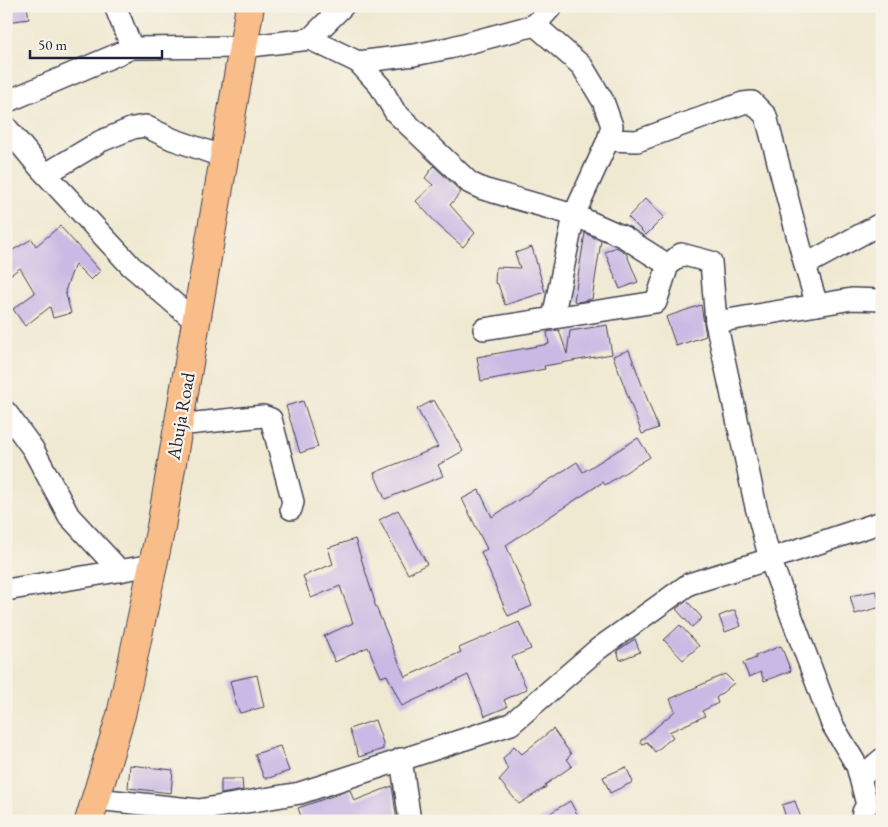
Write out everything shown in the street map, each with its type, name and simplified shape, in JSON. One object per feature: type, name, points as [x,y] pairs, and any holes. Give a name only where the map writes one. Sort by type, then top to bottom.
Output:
[{"type":"main road","name":"Abuja Road","points":[[92,810],[121,715],[153,565],[250,6]]},
{"type":"street","points":[[116,6],[132,48]]},
{"type":"street","points":[[310,39],[343,6]]},
{"type":"street","points":[[358,62],[414,55],[449,48],[535,25],[552,6]]},
{"type":"street","points":[[535,25],[582,66],[603,101],[612,126],[608,140],[574,215],[553,318]]},
{"type":"street","points":[[6,102],[132,48],[243,47],[310,39],[358,62],[380,86],[395,112],[470,182],[483,189],[574,215],[624,237],[668,264]]},
{"type":"street","points":[[608,140],[638,141],[752,102],[766,116],[817,304]]},
{"type":"street","points":[[46,174],[101,141],[133,128],[144,126],[172,139],[224,157]]},
{"type":"street","points":[[6,127],[46,174],[131,266],[196,322]]},
{"type":"street","points":[[805,265],[882,223]]},
{"type":"street","points":[[484,328],[656,302],[668,264],[681,254],[710,262],[716,322],[756,506],[770,559],[832,724],[857,766],[861,777],[867,804],[863,812],[862,821]]},
{"type":"street","points":[[716,322],[852,299],[882,300]]},
{"type":"street","points":[[6,412],[33,449],[69,516],[120,570]]},
{"type":"street","points":[[178,425],[263,416],[270,419],[293,502],[291,509]]},
{"type":"street","points":[[92,810],[199,810],[300,793],[511,724],[598,649],[678,590],[689,584],[882,522]]},
{"type":"street","points":[[6,590],[153,565]]},
{"type":"street","points":[[401,759],[410,821]]},
{"type":"street","points":[[861,777],[882,759]]},
{"type":"building","points":[[6,6],[27,6],[29,19],[6,22]]},
{"type":"building","points":[[434,166],[461,192],[450,205],[475,233],[463,247],[439,226],[416,201],[433,185],[425,178]]},
{"type":"building","points":[[646,198],[664,217],[646,235],[628,217]]},
{"type":"building","points":[[60,226],[100,271],[91,280],[75,264],[65,291],[71,313],[53,318],[50,307],[25,326],[13,309],[35,293],[20,268],[6,278],[6,254],[32,239],[36,246]]},
{"type":"building","points":[[585,233],[601,241],[592,299],[577,302],[574,301]]},
{"type":"building","points":[[532,247],[545,292],[505,305],[498,284],[495,283],[496,267],[520,268],[515,253]]},
{"type":"building","points":[[616,247],[626,253],[638,282],[620,289],[605,252]]},
{"type":"building","points":[[701,305],[706,336],[676,346],[666,317]]},
{"type":"building","points":[[607,325],[612,354],[544,366],[545,369],[481,381],[477,357],[549,344],[547,332],[559,330],[567,354],[570,331]]},
{"type":"building","points":[[629,350],[658,428],[642,434],[613,356]]},
{"type":"building","points":[[434,400],[463,451],[438,465],[443,476],[385,499],[374,473],[438,447],[417,409]]},
{"type":"building","points":[[303,401],[318,447],[300,453],[286,406]]},
{"type":"building","points":[[638,438],[650,457],[605,485],[603,482],[506,545],[532,606],[508,616],[481,552],[487,549],[462,499],[479,490],[492,517],[577,462],[583,472]]},
{"type":"building","points":[[398,510],[427,564],[408,574],[379,520]]},
{"type":"building","points":[[355,539],[374,602],[405,677],[461,652],[459,648],[519,622],[531,649],[512,657],[527,689],[504,700],[507,707],[485,716],[468,675],[402,706],[387,675],[381,677],[368,647],[335,662],[324,636],[353,623],[340,586],[311,598],[303,576],[333,564],[328,548]]},
{"type":"building","points":[[876,591],[881,607],[855,614],[850,596]]},
{"type":"building","points":[[687,601],[702,618],[692,627],[676,609]]},
{"type":"building","points":[[735,610],[741,626],[725,632],[719,616]]},
{"type":"building","points":[[680,625],[699,646],[683,660],[664,640]]},
{"type":"building","points":[[635,639],[640,652],[620,660],[617,651]]},
{"type":"building","points":[[781,646],[791,671],[764,681],[761,672],[749,677],[743,663]]},
{"type":"building","points":[[725,674],[734,683],[716,698],[718,703],[702,711],[705,716],[669,732],[673,737],[655,752],[647,742],[642,744],[640,741],[675,711],[670,699]]},
{"type":"building","points":[[257,675],[264,707],[240,713],[230,681]]},
{"type":"building","points":[[375,720],[383,743],[383,749],[359,757],[349,729]]},
{"type":"building","points":[[553,729],[571,754],[567,759],[572,766],[545,785],[546,787],[519,804],[499,780],[508,770],[503,759],[514,746],[522,754]]},
{"type":"building","points":[[280,746],[289,771],[264,778],[255,754]]},
{"type":"building","points":[[130,765],[173,770],[171,793],[128,788]]},
{"type":"building","points":[[626,767],[633,782],[610,793],[603,777]]},
{"type":"building","points":[[221,779],[242,779],[243,790],[221,794]]},
{"type":"building","points":[[392,786],[397,821],[303,821],[298,808],[350,790],[354,801]]},
{"type":"building","points":[[570,801],[578,816],[570,821],[537,821]]},
{"type":"building","points":[[795,801],[802,821],[787,821],[782,805]]}]
